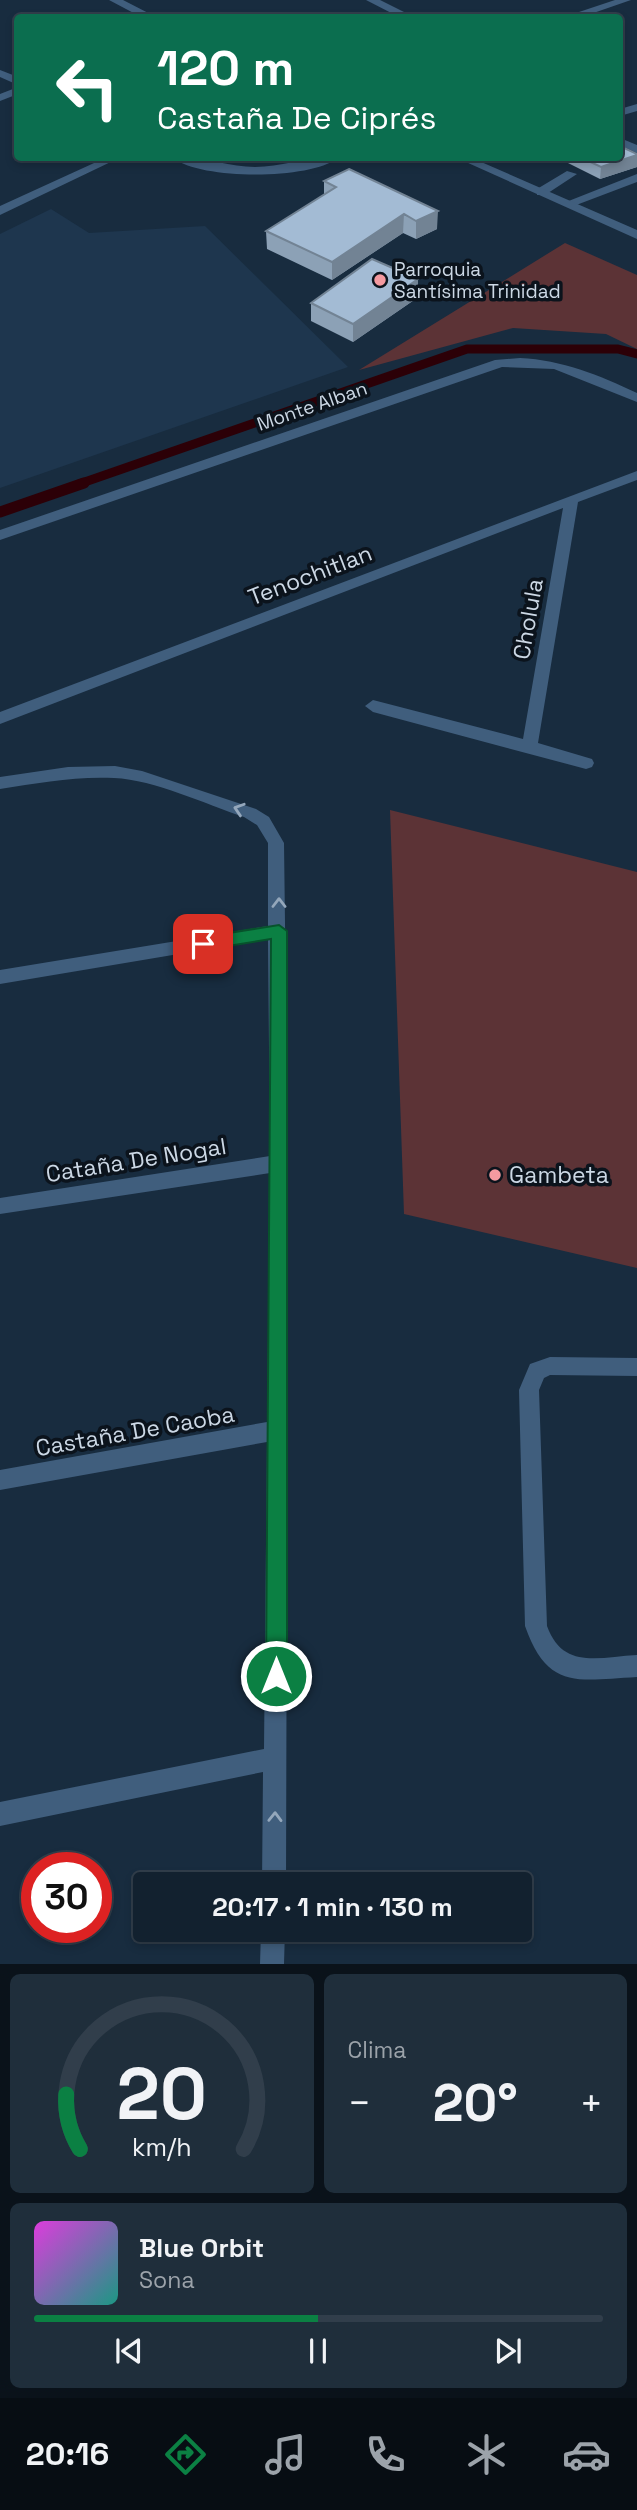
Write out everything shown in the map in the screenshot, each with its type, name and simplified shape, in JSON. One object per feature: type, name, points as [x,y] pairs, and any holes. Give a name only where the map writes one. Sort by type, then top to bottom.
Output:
[{"type":"street","points":[[114,0],[144,14]]},
{"type":"street","points":[[371,0],[402,14]]},
{"type":"street","points":[[578,14],[616,1]]},
{"type":"street","points":[[0,211],[107,161]]},
{"type":"street","points":[[188,161],[239,170],[283,169],[319,161]]},
{"type":"street","points":[[470,161],[637,235]]},
{"type":"street","points":[[541,192],[571,174]]},
{"type":"street","points":[[567,204],[637,178]]},
{"type":"street","name":"Monte Alban","points":[[0,534],[500,363],[543,361],[572,368],[637,398]]},
{"type":"street","name":"Tenochitlan","points":[[0,718],[637,475]]},
{"type":"street","name":"Cholula","points":[[530,746],[572,499]]},
{"type":"street","points":[[373,706],[586,763]]},
{"type":"street","points":[[0,783],[90,771],[142,777],[250,813],[271,830],[279,858],[274,1872]]},
{"type":"street","points":[[0,977],[279,931]]},
{"type":"street","name":"Cataña De Nogal","points":[[0,1206],[279,1163]]},
{"type":"street","points":[[637,1367],[550,1366],[537,1371],[528,1390],[536,1626],[541,1645],[547,1656],[560,1665],[637,1667]]},
{"type":"street","name":"Castaña De Caoba","points":[[0,1480],[278,1430]]},
{"type":"street","points":[[0,1814],[276,1758]]},
{"type":"street","points":[[272,1964],[273,1942]]},
{"type":"shaded area","points":[[51,209],[89,233],[205,226],[348,367],[0,488],[0,234]]},
{"type":"shaded area","points":[[565,243],[637,275],[637,349],[606,334],[513,328],[359,370]]},
{"type":"shaded area","points":[[390,810],[637,872],[637,1268],[404,1214]]},
{"type":"building","points":[[623,147],[637,154],[623,160]]},
{"type":"building","points":[[588,161],[619,161],[601,167]]},
{"type":"building","points":[[349,169],[438,211],[416,221],[404,214],[332,262],[266,231],[336,187],[324,181]]},
{"type":"building","points":[[372,259],[418,279],[353,324],[311,303]]},
{"type":"waterway","points":[[79,484],[467,349],[618,349],[637,354]]},
{"type":"waterway","points":[[0,512],[84,483]]},
{"type":"place","name":"Parroquia Santísima Trinidad","points":[[380,280]]},
{"type":"place","name":"Gambeta","points":[[495,1175]]},
{"type":"route","points":[[203,944],[279,931],[276,1676]]}]
